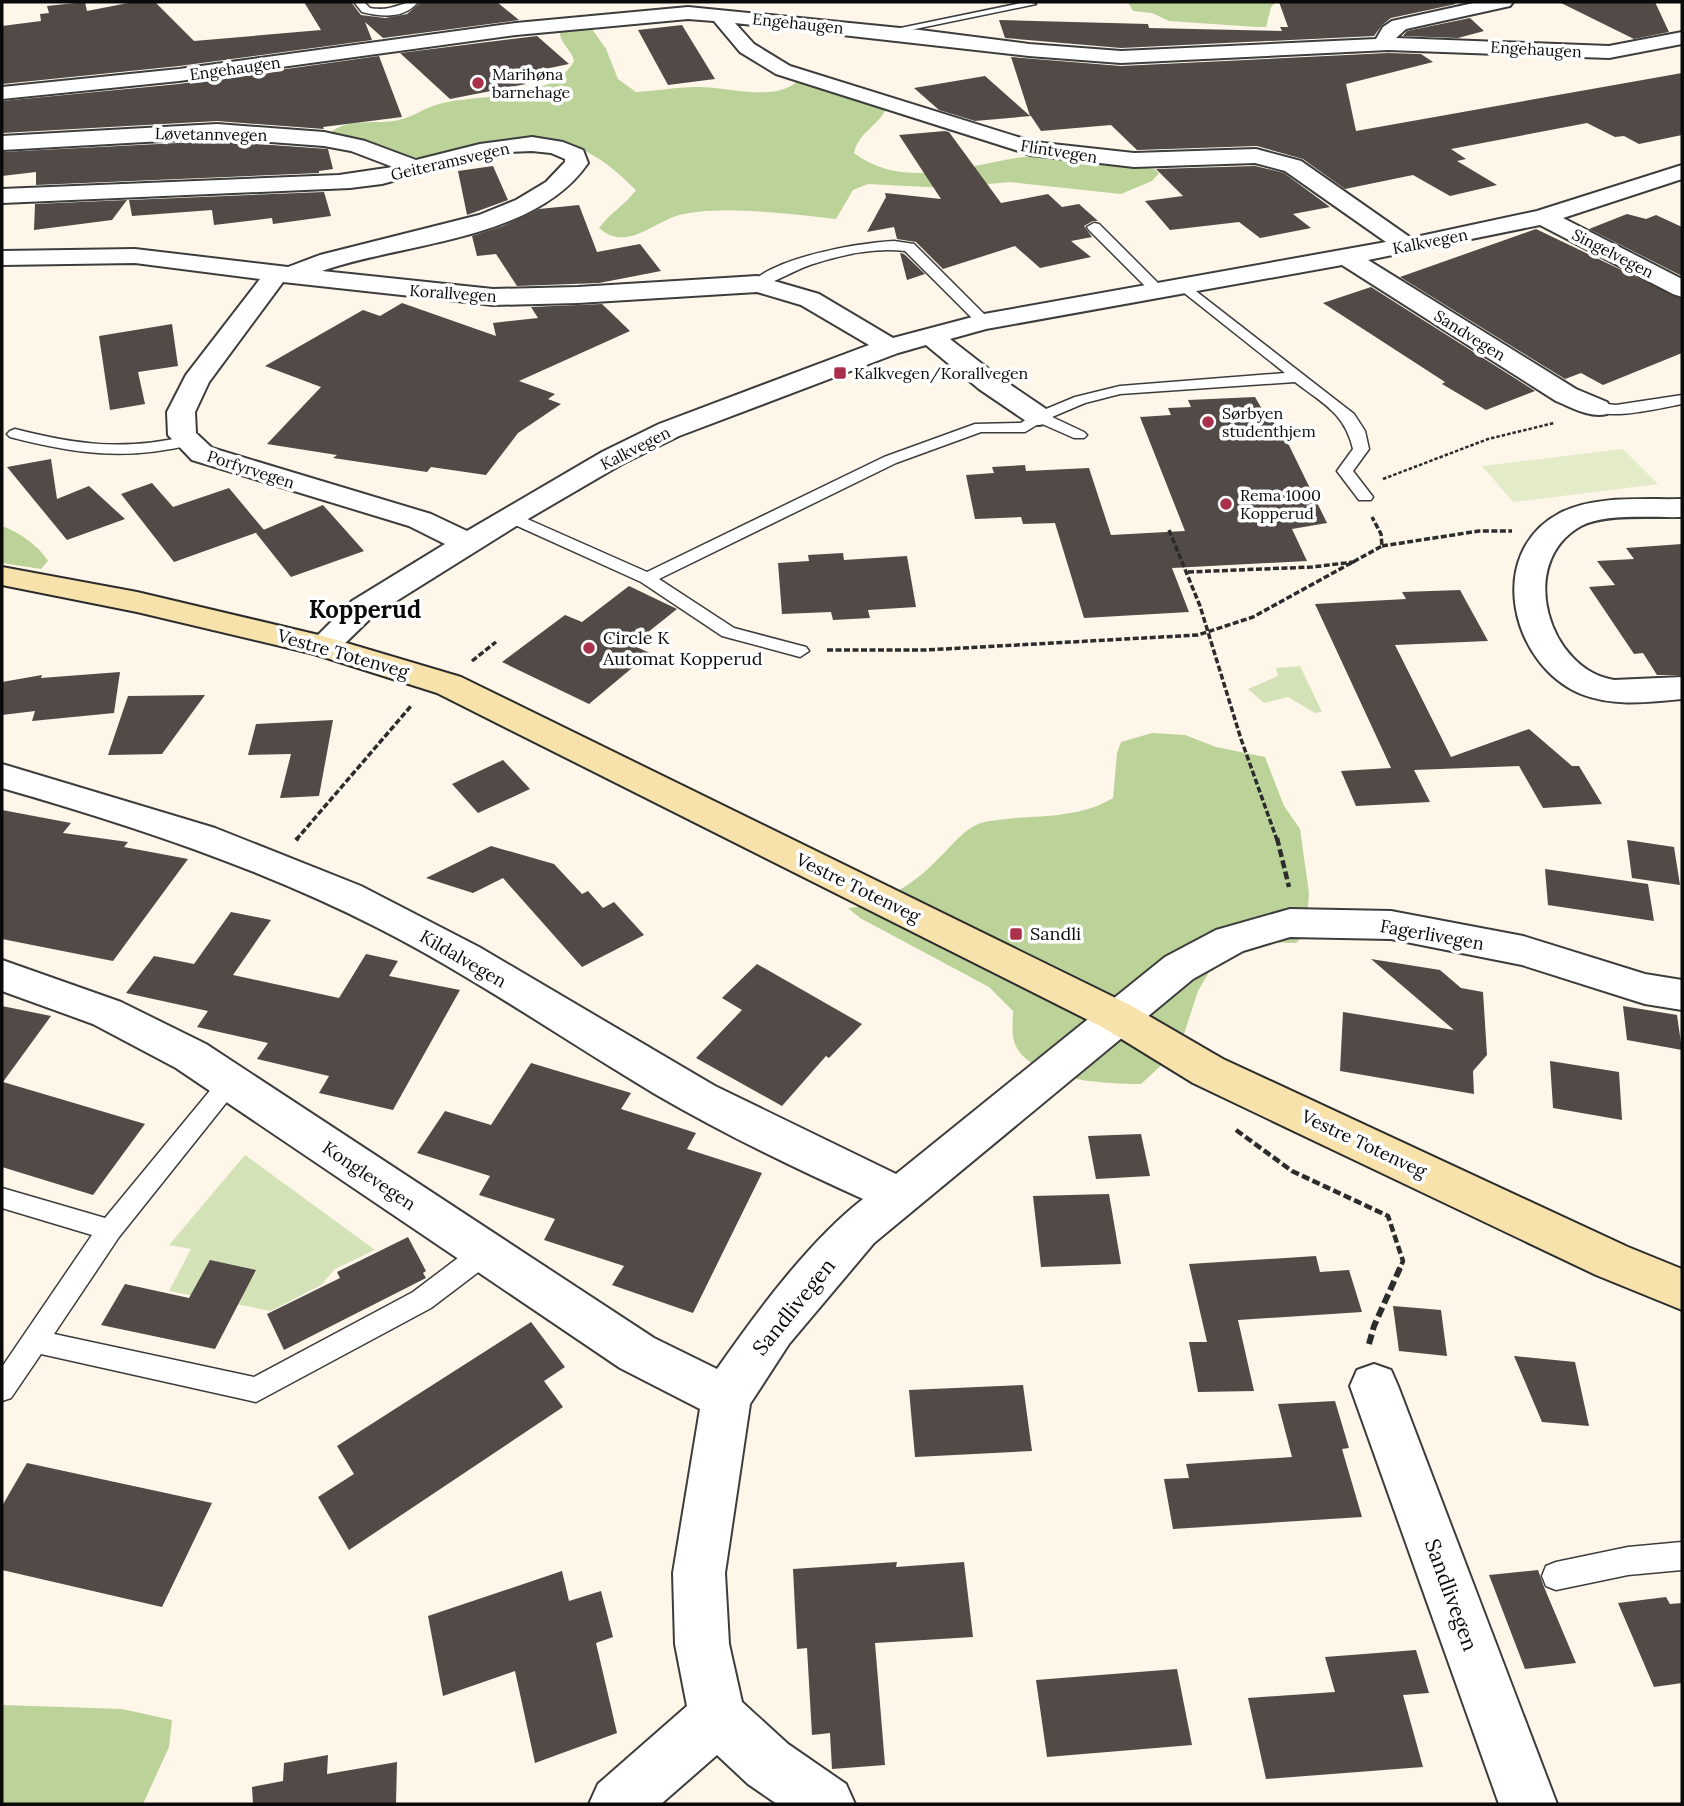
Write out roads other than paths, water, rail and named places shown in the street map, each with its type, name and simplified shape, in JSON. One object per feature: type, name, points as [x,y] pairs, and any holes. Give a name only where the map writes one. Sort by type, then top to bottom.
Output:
[{"type":"main road","name":"Vestre Totenveg","points":[[2,576],[137,602],[323,646],[442,682],[1116,1016],[1208,1071],[1612,1261],[1682,1290]]},
{"type":"street","points":[[1388,44],[1386,39],[1390,31],[1399,24],[1503,2]]},
{"type":"street","points":[[503,12],[516,29]]},
{"type":"street","name":"Engehaugen","points":[[2,93],[180,75],[516,29],[674,14],[720,15],[1029,50],[1121,57],[1388,44],[1609,52],[1682,38]]},
{"type":"street","name":"Flintvegen","points":[[720,15],[728,29],[748,51],[783,69],[1031,148],[1134,160],[1232,155],[1274,159],[1308,176],[1407,246]]},
{"type":"street","name":"Løvetannvegen","points":[[2,143],[217,131],[324,139],[357,146],[416,168]]},
{"type":"street","name":"Geiteramsvegen","points":[[2,196],[279,187],[378,178],[502,147],[528,144],[547,144],[575,155],[578,163],[568,176],[551,190],[524,205],[485,220],[325,260],[284,274]]},
{"type":"street","name":"Kalkvegen","points":[[323,646],[363,608],[612,458],[669,430],[889,347],[984,322],[1407,246],[1543,217],[1682,172]]},
{"type":"street","name":"Singelvegen","points":[[1543,217],[1682,289]]},
{"type":"street","name":"Korallvegen","points":[[2,258],[135,256],[387,287],[493,297],[578,295],[757,284],[782,287],[817,301],[889,347]]},
{"type":"street","name":"Sandvegen","points":[[1346,257],[1566,396],[1597,408]]},
{"type":"street","name":"Porfyrvegen","points":[[284,274],[196,381],[181,412],[182,435],[202,454],[420,520],[468,543]]},
{"type":"street","points":[[929,335],[989,383],[1039,417]]},
{"type":"street","points":[[1682,508],[1629,509],[1574,517],[1544,537],[1533,562],[1529,594],[1535,625],[1552,655],[1580,681],[1605,690],[1682,688]]},
{"type":"street","name":"Kildalvegen","points":[[2,776],[275,864],[394,919],[675,1084],[803,1151],[900,1196]]},
{"type":"street","name":"Fagerlivegen","points":[[1116,1016],[1179,968],[1230,940],[1290,923],[1391,925],[1523,951],[1645,989],[1682,995]]},
{"type":"street","name":"Konglevegen","points":[[2,975],[107,1013],[191,1056],[637,1353],[726,1398]]},
{"type":"street","name":"Sandlivegen","points":[[717,1717],[702,1644],[699,1573],[726,1398],[772,1329],[858,1229],[1116,1016]]},
{"type":"street","name":"Sandlivegen","points":[[1374,1386],[1528,1804]]},
{"type":"street","points":[[618,1804],[717,1717],[768,1764],[826,1804]]},
{"type":"lane","points":[[359,2],[366,10],[387,12],[407,8],[413,2]]},
{"type":"lane","points":[[886,32],[1031,4]]},
{"type":"lane","points":[[1094,227],[1170,287],[1297,377],[1349,418],[1357,431],[1361,449],[1345,471],[1365,497]]},
{"type":"lane","points":[[1118,233],[1170,287]]},
{"type":"lane","points":[[757,284],[783,268],[872,247],[901,245],[909,247],[984,322]]},
{"type":"lane","points":[[646,578],[890,460],[980,427],[1025,427],[1039,417],[1080,400],[1119,390],[1297,377]]},
{"type":"lane","points":[[1597,408],[1616,410],[1682,400]]},
{"type":"lane","points":[[1039,417],[1079,435]]},
{"type":"lane","points":[[15,434],[87,450],[126,453],[188,441]]},
{"type":"lane","points":[[510,517],[646,578],[728,632],[800,650]]},
{"type":"lane","points":[[2,1389],[110,1230],[230,1082]]},
{"type":"lane","points":[[2,1198],[110,1230]]},
{"type":"lane","points":[[34,1341],[256,1390],[422,1300],[484,1252]]},
{"type":"lane","points":[[1556,1576],[1628,1561],[1682,1556]]},
{"type":"place","name":"Marihøna barnehage","points":[[478,83]]},
{"type":"place","name":"Kalkvegen/Korallvegen","points":[[840,373]]},
{"type":"place","name":"Sørbyen studenthjem","points":[[1208,422]]},
{"type":"place","name":"Rema 1000 Kopperud","points":[[1226,504]]},
{"type":"place","name":"Circle K Automat Kopperud","points":[[589,648]]},
{"type":"place","name":"Sandli","points":[[1016,934]]},
{"type":"district","name":"Kopperud","points":[[365,610]]}]
